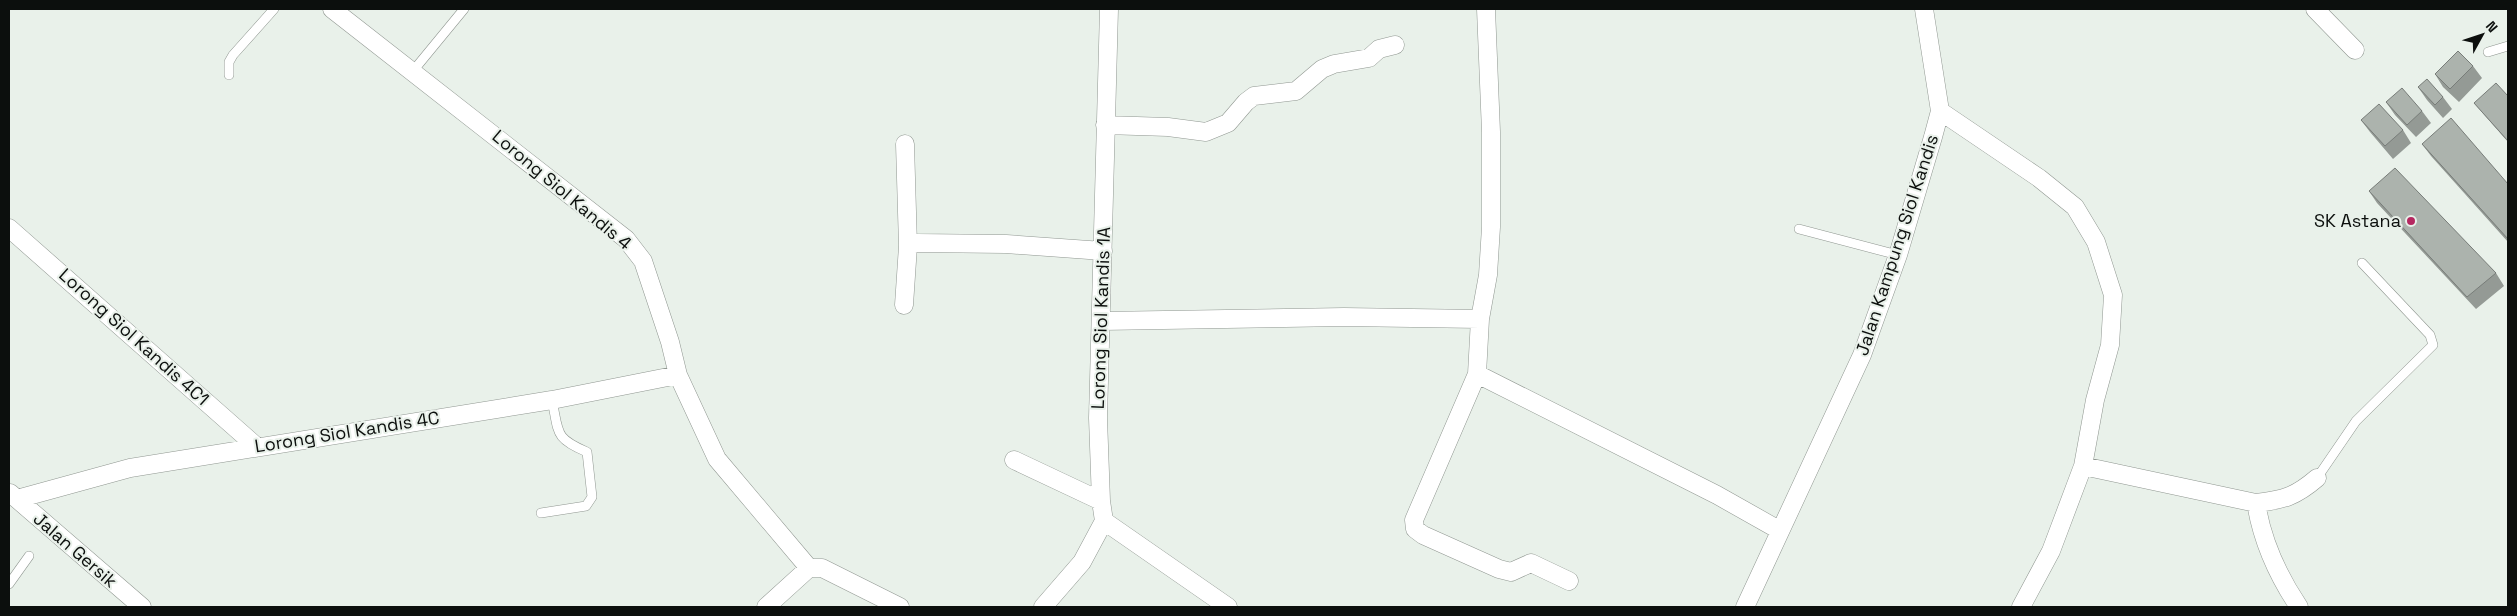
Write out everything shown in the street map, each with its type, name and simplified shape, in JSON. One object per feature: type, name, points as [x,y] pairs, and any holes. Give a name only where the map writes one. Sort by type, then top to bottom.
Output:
[{"type":"street","name":"Lorong Siol Kandis 4","points":[[334,9],[626,239],[643,261],[670,342],[678,375],[717,459],[808,568]]},
{"type":"street","name":"Lorong Siol Kandis 1A","points":[[1104,521],[1101,501],[1098,418],[1109,9]]},
{"type":"street","points":[[1486,9],[1491,132],[1491,227],[1488,275],[1480,320],[1477,374],[1414,520],[1415,529],[1423,535],[1499,569],[1511,572],[1531,563],[1569,581]]},
{"type":"street","name":"Jalan Kampung Siol Kandis","points":[[1745,607],[1779,530],[1862,355],[1898,255],[1940,111],[1924,9]]},
{"type":"street","points":[[2315,9],[2355,50]]},
{"type":"street","points":[[1105,125],[1168,127],[1206,132],[1228,123],[1246,102],[1254,96],[1296,91],[1322,69],[1334,64],[1369,58],[1379,49],[1395,45]]},
{"type":"street","points":[[1940,111],[2039,178],[2076,207],[2096,242],[2114,295],[2110,344],[2095,400],[2083,466],[2051,551],[2021,607]]},
{"type":"street","points":[[904,305],[908,246],[905,144]]},
{"type":"street","name":"Lorong Siol Kandis 4C1","points":[[9,228],[257,447]]},
{"type":"street","points":[[908,246],[916,243],[1006,244],[1103,251]]},
{"type":"street","points":[[1102,321],[1344,317],[1480,320]]},
{"type":"street","points":[[1477,374],[1717,495],[1779,530]]},
{"type":"street","name":"Lorong Siol Kandis 4C","points":[[13,495],[130,468],[552,400],[678,375]]},
{"type":"street","points":[[1014,460],[1101,501]]},
{"type":"street","points":[[2083,466],[2256,503],[2278,500],[2299,493],[2317,478]]},
{"type":"street","name":"Jalan Gersik","points":[[13,495],[142,607]]},
{"type":"street","points":[[2256,503],[2261,530],[2286,587],[2299,607]]},
{"type":"street","points":[[1043,607],[1082,562],[1104,521],[1228,607]]},
{"type":"street","points":[[766,607],[808,568],[822,568],[900,607]]},
{"type":"lane","points":[[229,75],[229,62],[233,55],[274,9]]},
{"type":"lane","points":[[413,71],[464,9]]},
{"type":"lane","points":[[2488,52],[2508,46]]},
{"type":"lane","points":[[1799,229],[1898,255]]},
{"type":"lane","points":[[2317,478],[2356,421],[2433,345],[2430,335],[2362,263]]},
{"type":"lane","points":[[541,513],[586,506],[592,497],[587,452],[567,444],[560,436],[552,400]]},
{"type":"lane","points":[[9,584],[30,556]]},
{"type":"building","points":[[2458,51],[2473,66],[2450,89],[2435,74]]},
{"type":"building","points":[[2427,79],[2443,97],[2435,105],[2418,87]]},
{"type":"building","points":[[2496,83],[2508,96],[2508,141],[2474,103]]},
{"type":"building","points":[[2402,88],[2422,111],[2407,125],[2386,102]]},
{"type":"building","points":[[2379,104],[2403,130],[2385,146],[2361,120]]},
{"type":"building","points":[[2451,118],[2508,184],[2508,239],[2422,144]]},
{"type":"building","points":[[2395,168],[2496,273],[2467,297],[2369,191]]},
{"type":"place","name":"SK Astana","points":[[2411,221]]}]
